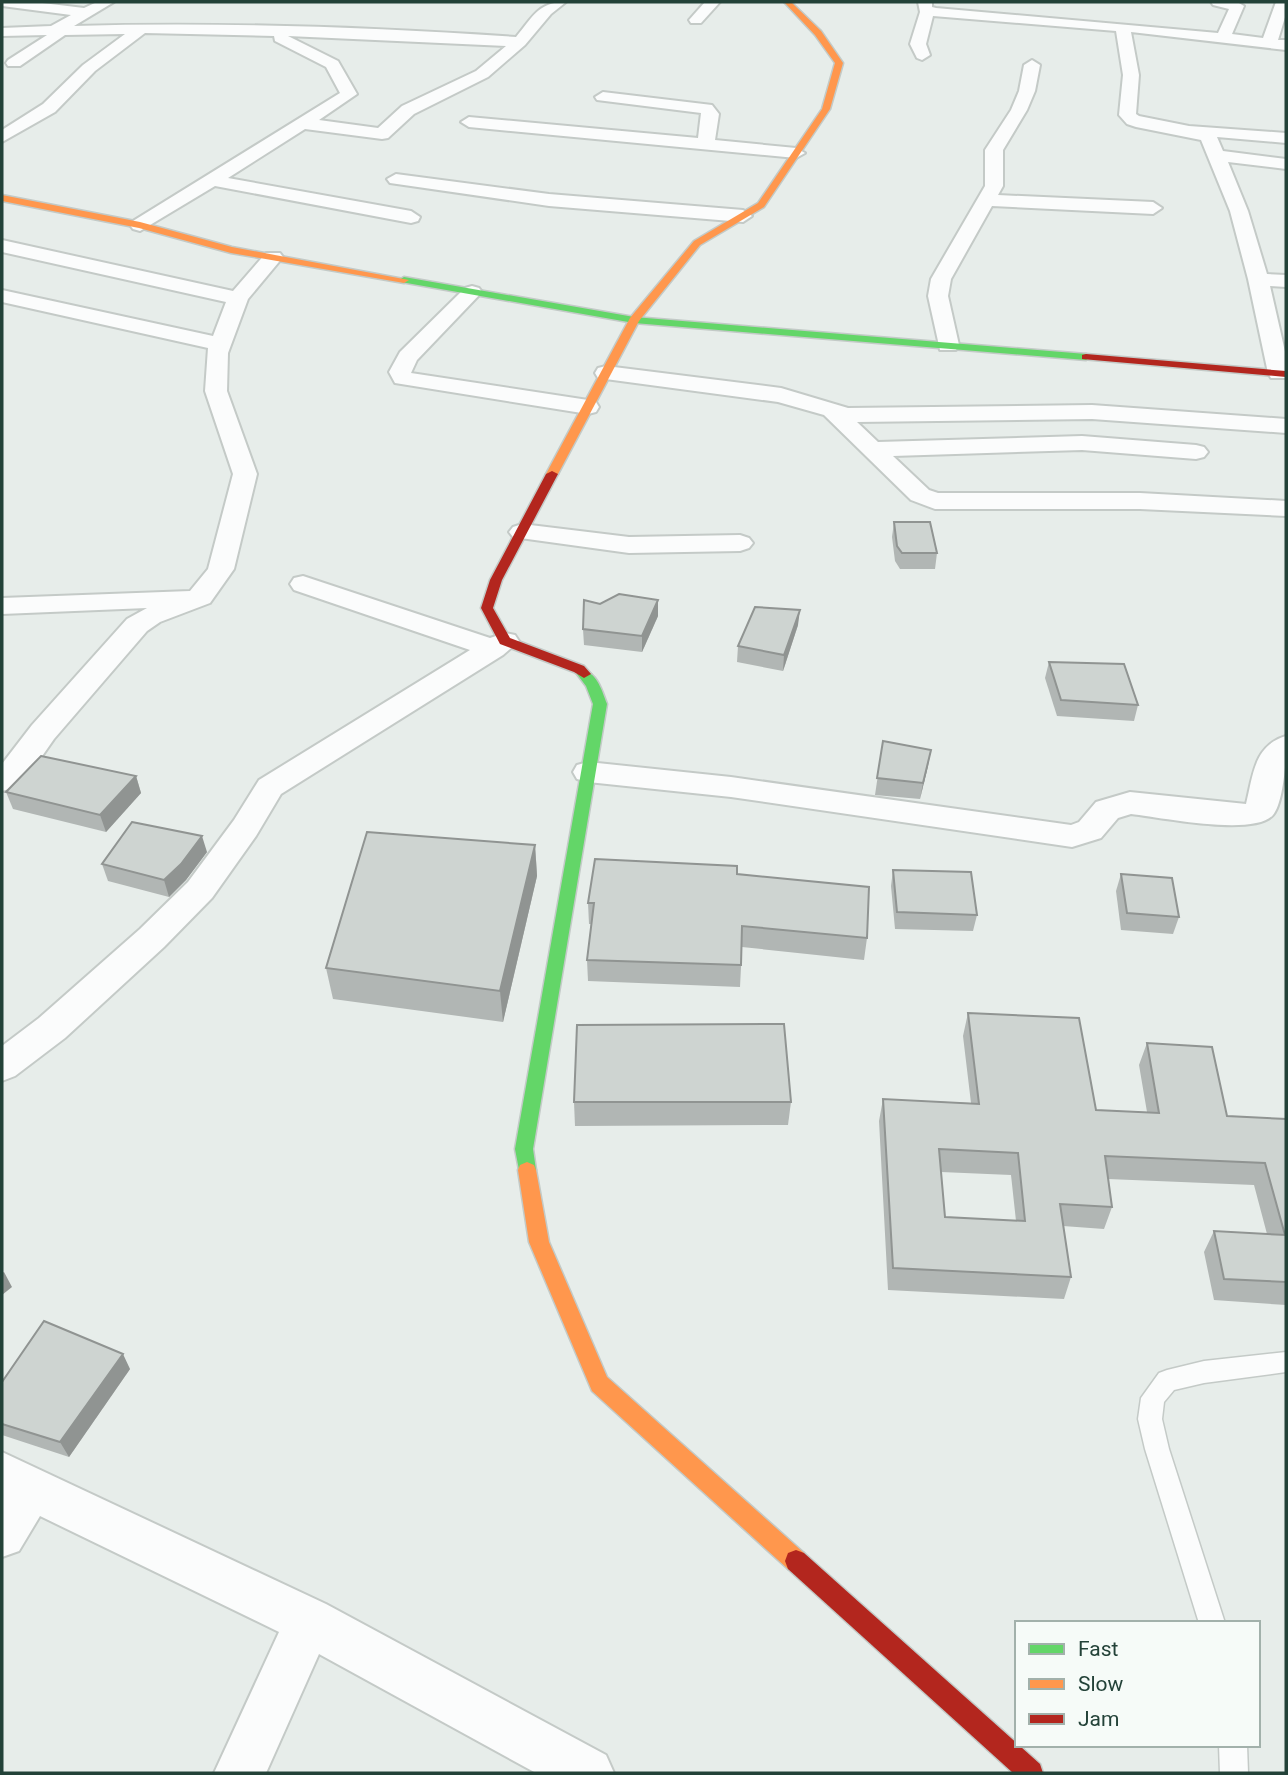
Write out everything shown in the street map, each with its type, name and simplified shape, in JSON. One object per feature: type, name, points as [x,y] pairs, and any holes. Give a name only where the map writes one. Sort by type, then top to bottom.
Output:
[{"type":"street","points":[[2,2],[88,13]]},
{"type":"street","points":[[55,30],[107,2]]},
{"type":"street","points":[[301,123],[382,134],[408,110],[482,74],[520,43],[546,11],[559,2]]},
{"type":"street","points":[[696,20],[713,2]]},
{"type":"street","points":[[499,645],[487,608],[496,580],[634,320],[697,243],[761,205],[826,109],[839,63],[818,33],[786,2]]},
{"type":"street","points":[[1042,2],[1042,20]]},
{"type":"street","points":[[1218,2],[1237,6],[1223,38]]},
{"type":"street","points":[[1269,43],[1283,2]]},
{"type":"street","points":[[922,55],[918,44],[922,40],[926,6],[1123,27],[1181,28],[1223,38],[1286,45]]},
{"type":"street","points":[[179,28],[198,13]]},
{"type":"street","points":[[1123,27],[1130,75],[1127,115],[1130,120],[1192,130],[1286,138]]},
{"type":"street","points":[[2,137],[49,108],[89,68],[142,28]]},
{"type":"street","points":[[2,32],[179,28],[431,36],[520,43]]},
{"type":"street","points":[[14,63],[58,34],[55,30]]},
{"type":"street","points":[[141,225],[349,94],[332,64],[268,32]]},
{"type":"street","points":[[948,345],[938,296],[939,286],[994,186],[994,150],[1019,110],[1027,91],[1032,65]]},
{"type":"street","points":[[603,97],[706,109],[711,114],[705,145]]},
{"type":"street","points":[[469,122],[796,153]]},
{"type":"street","points":[[2,198],[141,225],[231,250],[634,320],[1283,373],[1239,211],[1208,137],[1192,130]]},
{"type":"street","points":[[1217,156],[1286,164]]},
{"type":"street","points":[[396,179],[549,200],[743,216]]},
{"type":"street","points":[[211,180],[411,217]]},
{"type":"street","points":[[986,200],[1153,208]]},
{"type":"street","points":[[2,246],[238,298]]},
{"type":"street","points":[[2,781],[20,765],[43,732],[137,625],[150,616],[200,597],[221,569],[245,474],[216,391],[217,353],[238,298],[272,257]]},
{"type":"street","points":[[1258,279],[1286,281]]},
{"type":"street","points":[[472,292],[408,357],[400,372],[403,378],[588,407]]},
{"type":"street","points":[[2,296],[220,344]]},
{"type":"street","points":[[606,373],[781,395],[834,413],[879,416],[1092,412],[1286,426]]},
{"type":"street","points":[[834,413],[920,495],[935,501],[1140,501],[1286,509]]},
{"type":"street","points":[[872,449],[1082,443],[1196,452]]},
{"type":"street","points":[[522,532],[629,545],[740,543]]},
{"type":"street","points":[[303,584],[579,669],[593,685],[600,704],[524,1149],[539,1242],[599,1384],[1031,1773]]},
{"type":"street","points":[[2,606],[200,597]]},
{"type":"street","points":[[2,1066],[52,1028],[152,938],[200,890],[246,828],[270,787],[499,645]]},
{"type":"street","points":[[588,772],[731,787],[1072,836],[1090,830],[1107,810],[1130,803],[1252,814],[1261,809],[1272,758],[1279,748],[1286,746]]},
{"type":"street","points":[[2,1535],[17,1481],[309,1621],[583,1772]]},
{"type":"street","points":[[240,1773],[309,1621]]},
{"type":"lane","points":[[1211,1621],[1157,1449],[1150,1419],[1153,1398],[1167,1381],[1204,1372],[1286,1362]]},
{"type":"lane","points":[[1233,1747],[1234,1773]]},
{"type":"building","points":[[894,522],[930,522],[937,553],[902,553],[897,546]]},
{"type":"building","points":[[619,594],[658,600],[642,636],[583,629],[584,600],[600,604]]},
{"type":"building","points":[[755,607],[800,610],[784,655],[738,646]]},
{"type":"building","points":[[1049,662],[1124,664],[1138,705],[1061,700]]},
{"type":"building","points":[[883,741],[931,750],[923,783],[877,778]]},
{"type":"building","points":[[41,756],[136,776],[100,815],[6,792]]},
{"type":"building","points":[[132,822],[202,836],[181,864],[164,880],[102,864]]},
{"type":"building","points":[[367,832],[535,845],[500,991],[326,968]]},
{"type":"building","points":[[595,859],[737,866],[737,874],[869,887],[867,938],[742,926],[741,965],[587,960],[594,903],[588,903]]},
{"type":"building","points":[[893,870],[971,872],[977,915],[897,912]]},
{"type":"building","points":[[1121,874],[1172,878],[1179,917],[1127,913]]},
{"type":"building","points":[[968,1013],[1079,1018],[1096,1110],[1159,1113],[1147,1043],[1212,1047],[1227,1116],[1286,1119],[1286,1282],[1224,1279],[1214,1231],[1285,1235],[1265,1163],[1105,1156],[1112,1207],[1060,1204],[1071,1277],[893,1268],[883,1099],[979,1104]],"holes":[[[939,1149],[1018,1153],[1025,1221],[945,1217]]]},
{"type":"building","points":[[784,1024],[791,1102],[574,1102],[577,1025]]},
{"type":"building","points":[[44,1321],[123,1354],[60,1442],[2,1424],[2,1382]]},
{"type":"traffic: fast","points":[[404,280],[634,320],[1086,357]]},
{"type":"traffic: fast","points":[[527,1170],[524,1149],[600,704],[593,685],[584,674]]},
{"type":"traffic: slow","points":[[552,474],[634,320],[697,243],[761,205],[826,109],[839,63],[818,33],[787,2]]},
{"type":"traffic: slow","points":[[2,198],[140,225],[231,250],[404,280]]},
{"type":"traffic: slow","points":[[527,1170],[539,1242],[599,1384],[796,1561]]},
{"type":"traffic: jam","points":[[1086,357],[1286,374]]},
{"type":"traffic: jam","points":[[552,474],[496,580],[487,608],[505,641],[579,669],[584,674]]},
{"type":"traffic: jam","points":[[796,1561],[1031,1773]]}]
